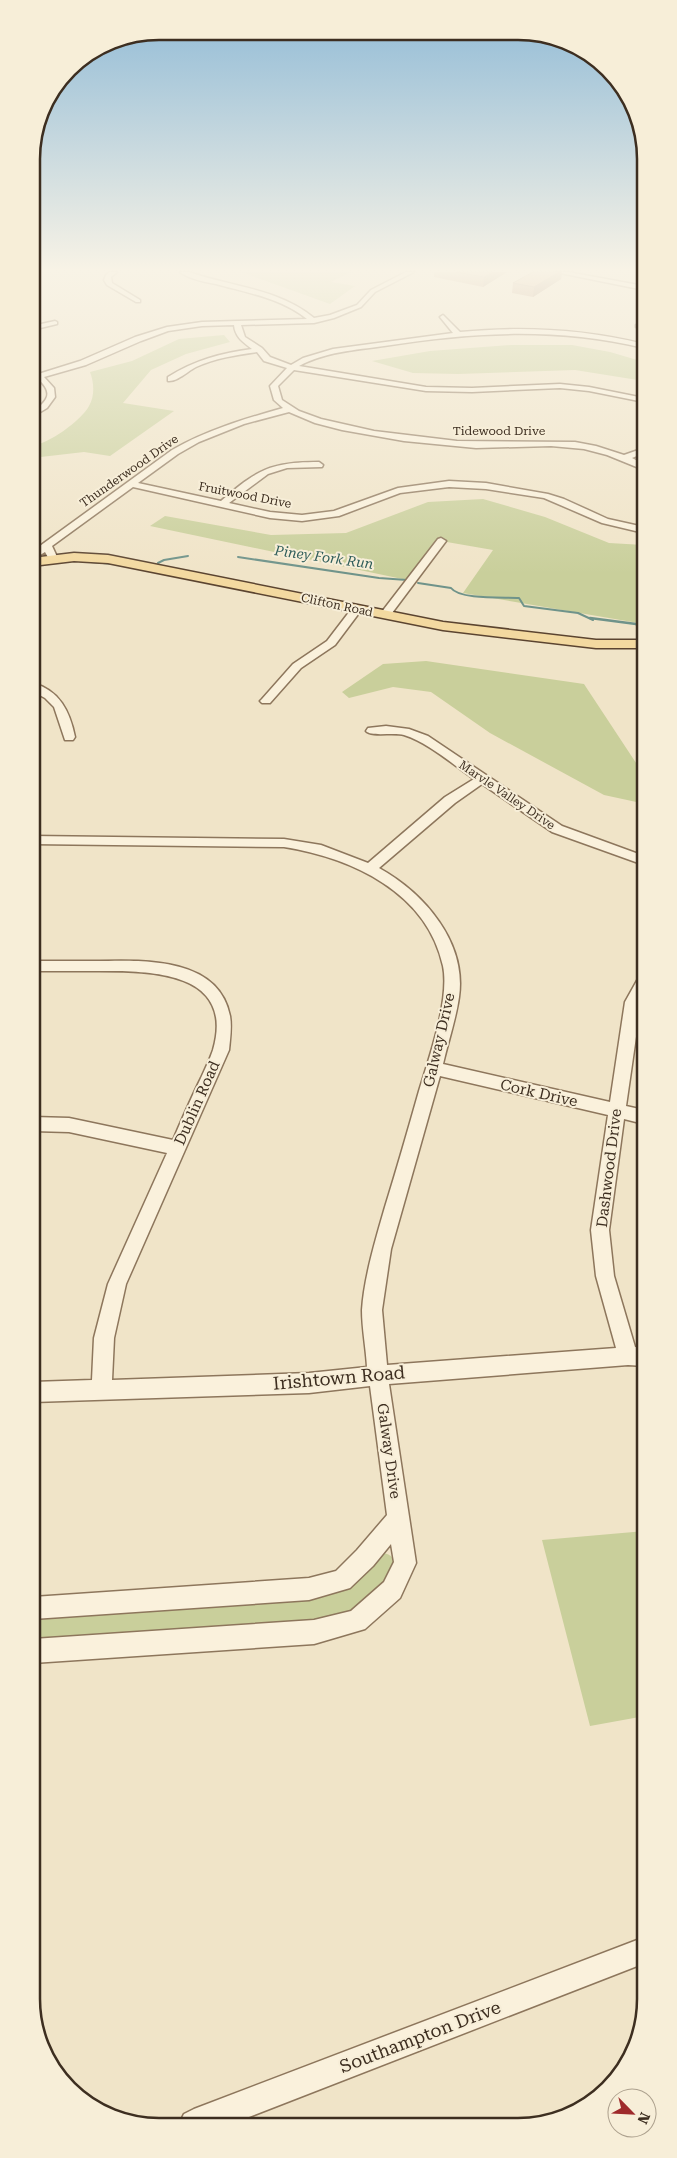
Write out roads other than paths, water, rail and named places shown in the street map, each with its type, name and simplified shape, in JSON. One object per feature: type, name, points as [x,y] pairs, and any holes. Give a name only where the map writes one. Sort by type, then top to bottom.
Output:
[{"type":"main road","name":"Clifton Road","points":[[40,561],[90,557],[119,561],[452,627],[582,643],[637,644]]},
{"type":"street","points":[[171,379],[180,373]]},
{"type":"street","points":[[285,373],[274,386],[280,402],[289,410]]},
{"type":"street","points":[[326,373],[418,388],[464,390],[567,387],[637,399]]},
{"type":"street","points":[[40,380],[52,389],[53,396],[48,404],[40,410]]},
{"type":"street","name":"Tidewood Drive","points":[[289,410],[320,422],[421,440],[475,445],[576,445],[592,447],[637,464]]},
{"type":"street","name":"Thunderwood Drive","points":[[40,551],[175,452],[196,440],[241,422],[289,410]]},
{"type":"street","points":[[625,458],[637,453]]},
{"type":"street","points":[[223,504],[258,474],[267,470],[290,465],[319,465]]},
{"type":"street","name":"Fruitwood Drive","points":[[131,484],[286,517],[321,517],[350,510],[398,492],[433,485],[468,484],[545,496],[561,501],[605,521],[637,528]]},
{"type":"street","points":[[385,615],[441,541]]},
{"type":"street","points":[[47,546],[53,559]]},
{"type":"street","points":[[266,701],[297,666],[331,643],[357,609]]},
{"type":"street","points":[[40,690],[48,694],[61,706],[70,737]]},
{"type":"street","name":"Marvle Valley Drive","points":[[372,731],[387,728],[396,729],[424,739],[557,829],[637,858]]},
{"type":"street","points":[[370,869],[450,800],[482,779]]},
{"type":"street","name":"Galway Drive","points":[[40,840],[284,843],[316,848],[370,869],[393,882],[430,919],[442,940],[451,967],[452,996],[434,1068],[382,1249],[372,1310],[378,1375],[405,1563],[392,1590],[357,1621],[314,1632],[40,1651]]},
{"type":"street","name":"Dublin Road","points":[[40,966],[145,966],[168,969],[191,977],[208,989],[219,1005],[224,1026],[221,1050],[117,1284],[104,1338],[102,1388]]},
{"type":"street","name":"Dashwood Drive","points":[[636,1356],[605,1276],[600,1230],[633,1002],[637,994]]},
{"type":"street","name":"Cork Drive","points":[[434,1068],[637,1116]]},
{"type":"street","points":[[40,1124],[70,1125],[177,1148]]},
{"type":"street","name":"Irishtown Road","points":[[40,1392],[102,1388],[308,1383],[378,1375],[636,1356]]},
{"type":"street","name":"Galway Drive","points":[[40,1608],[309,1589],[342,1580],[365,1558],[398,1518]]},
{"type":"street","name":"Southampton Drive","points":[[210,2118],[637,1953]]},
{"type":"waterway","name":"Piney Fork Run","points":[[158,563],[164,560],[188,556]]},
{"type":"waterway","name":"Piney Fork Run","points":[[238,557],[379,578],[407,580]]},
{"type":"waterway","name":"Piney Fork Run","points":[[91,562],[114,564]]},
{"type":"waterway","points":[[418,583],[451,588],[456,592],[472,596],[519,598],[524,606],[578,613],[593,620]]},
{"type":"waterway","points":[[590,618],[637,625]]}]
